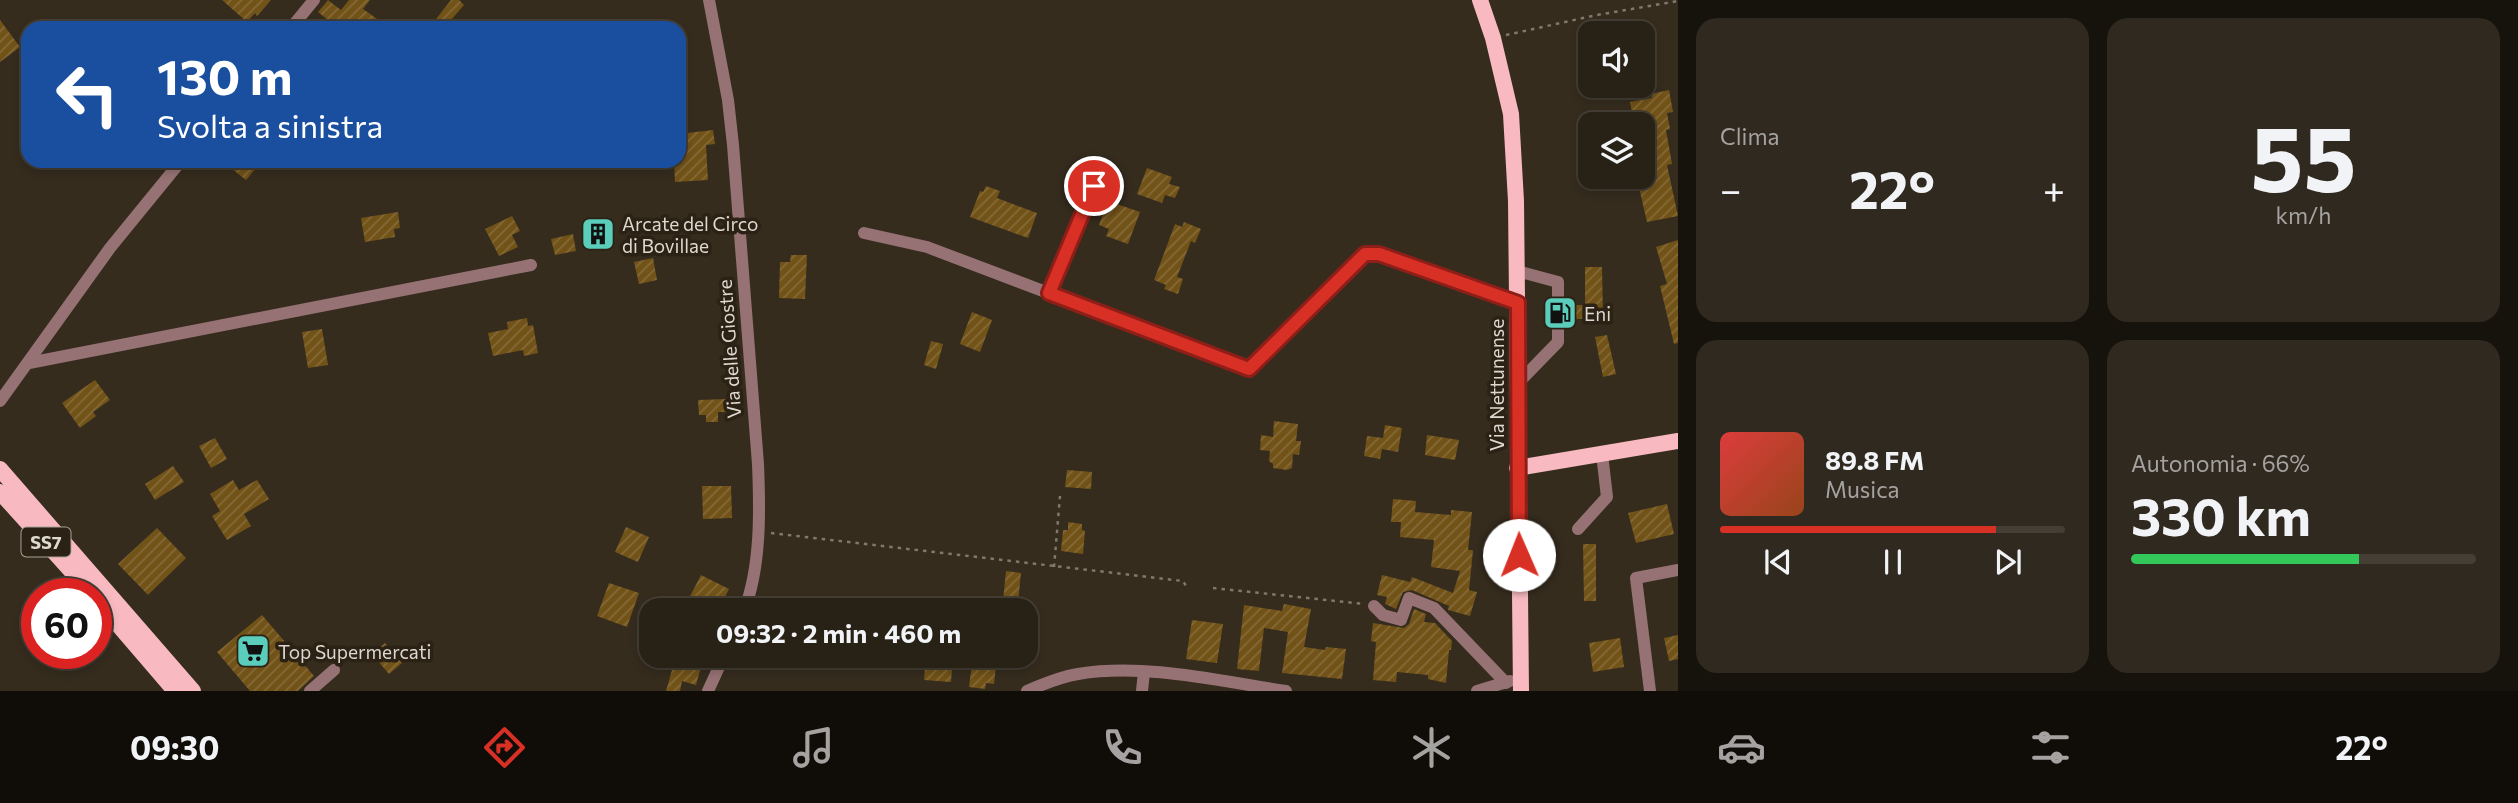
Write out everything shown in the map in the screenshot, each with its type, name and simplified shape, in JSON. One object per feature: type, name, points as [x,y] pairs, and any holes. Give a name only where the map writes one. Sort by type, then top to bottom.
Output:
[{"type":"main road","name":"Via Nettunense","points":[[1480,0],[1493,38],[1511,114],[1516,201],[1516,684]]},
{"type":"main road","points":[[1517,468],[1678,440]]},
{"type":"main road","name":"SS7","points":[[0,468],[193,691]]},
{"type":"main road","name":"SS7","points":[[0,492],[77,578]]},
{"type":"main road","points":[[112,618],[175,691]]},
{"type":"street","points":[[296,21],[314,0]]},
{"type":"street","name":"Via delle Giostre","points":[[709,0],[728,100],[733,145],[758,464],[757,532],[753,574],[747,598]]},
{"type":"street","points":[[0,401],[110,248],[175,168]]},
{"type":"street","points":[[1049,293],[1094,186]]},
{"type":"street","points":[[864,233],[928,247],[1249,369],[1365,254],[1379,254],[1518,303]]},
{"type":"street","points":[[29,363],[531,265]]},
{"type":"street","points":[[1517,271],[1558,282],[1558,342],[1517,384]]},
{"type":"street","points":[[1578,528],[1608,497],[1601,454]]},
{"type":"street","points":[[1650,691],[1636,578],[1678,570]]},
{"type":"street","points":[[1374,606],[1383,615],[1401,620],[1409,598],[1434,608],[1516,684]]},
{"type":"street","points":[[708,691],[719,668]]},
{"type":"street","points":[[310,691],[334,670]]},
{"type":"street","points":[[1027,691],[1078,674],[1107,671],[1144,672],[1286,691]]},
{"type":"street","points":[[1142,691],[1144,672]]},
{"type":"street","points":[[1477,691],[1516,684]]},
{"type":"path","points":[[1493,38],[1597,15],[1678,1]]},
{"type":"path","points":[[1054,567],[1060,496]]},
{"type":"path","points":[[757,532],[1183,581],[1186,586]]},
{"type":"path","points":[[1213,588],[1374,606]]},
{"type":"building","points":[[222,0],[271,0],[257,16],[255,13],[246,21]]},
{"type":"building","points":[[328,0],[341,10],[349,0],[370,0],[363,9],[380,21],[329,21],[318,12]]},
{"type":"building","points":[[451,0],[459,0],[464,5],[450,21],[434,21]]},
{"type":"building","points":[[0,20],[20,47],[0,62]]},
{"type":"building","points":[[1669,90],[1673,112],[1667,113],[1670,129],[1666,130],[1672,164],[1667,165],[1678,216],[1647,222],[1639,189],[1655,189],[1655,112],[1632,112],[1630,102],[1655,98],[1655,93]]},
{"type":"building","points":[[713,130],[715,144],[706,145],[708,180],[675,182],[674,168],[686,168],[686,133]]},
{"type":"building","points":[[231,168],[256,168],[246,180]]},
{"type":"building","points":[[1147,168],[1172,177],[1169,184],[1180,187],[1175,198],[1165,195],[1162,203],[1137,194]]},
{"type":"building","points":[[986,186],[1000,191],[997,198],[1037,213],[1028,238],[970,217],[980,191],[983,192]]},
{"type":"building","points":[[1108,201],[1140,212],[1128,244],[1106,236],[1109,229],[1099,225]]},
{"type":"building","points":[[398,212],[400,228],[394,229],[395,237],[365,242],[361,218]]},
{"type":"building","points":[[512,216],[520,231],[512,235],[518,247],[499,256],[485,229]]},
{"type":"building","points":[[1184,222],[1201,229],[1195,243],[1191,241],[1177,277],[1183,279],[1178,294],[1164,289],[1166,285],[1154,280],[1175,224],[1182,227]]},
{"type":"building","points":[[573,234],[576,251],[555,255],[551,239]]},
{"type":"building","points":[[1678,240],[1678,343],[1674,344],[1660,286],[1667,284],[1656,247]]},
{"type":"building","points":[[791,255],[807,255],[805,299],[779,298],[780,262],[790,262]]},
{"type":"building","points":[[653,258],[657,280],[639,284],[634,262]]},
{"type":"building","points":[[1585,267],[1602,267],[1603,317],[1567,320],[1567,305],[1585,305]]},
{"type":"building","points":[[972,312],[992,320],[980,352],[960,344]]},
{"type":"building","points":[[527,318],[528,326],[533,325],[538,353],[524,356],[523,350],[493,356],[488,333],[508,329],[507,322]]},
{"type":"building","points":[[322,329],[328,365],[308,368],[302,332]]},
{"type":"building","points":[[1607,335],[1616,374],[1603,377],[1595,337]]},
{"type":"building","points":[[931,341],[943,344],[936,369],[924,365]]},
{"type":"building","points":[[95,380],[110,400],[93,412],[96,416],[80,428],[62,403]]},
{"type":"building","points":[[727,399],[727,412],[718,412],[718,422],[706,422],[706,415],[699,415],[698,400]]},
{"type":"building","points":[[1274,421],[1298,424],[1296,441],[1301,441],[1299,455],[1293,454],[1292,468],[1287,470],[1273,468],[1269,461],[1270,451],[1260,450],[1261,435],[1273,437]]},
{"type":"building","points":[[1385,425],[1402,428],[1398,452],[1382,449],[1380,459],[1364,456],[1367,436],[1383,438]]},
{"type":"building","points":[[1427,435],[1459,440],[1455,460],[1425,455]]},
{"type":"building","points":[[215,438],[227,459],[211,468],[199,446]]},
{"type":"building","points":[[173,466],[184,482],[155,500],[145,484]]},
{"type":"building","points":[[1067,470],[1092,472],[1091,489],[1065,487]]},
{"type":"building","points":[[233,480],[239,490],[257,480],[269,499],[244,514],[251,526],[227,540],[212,516],[220,511],[210,494]]},
{"type":"building","points":[[702,486],[731,486],[732,518],[703,519]]},
{"type":"building","points":[[1393,499],[1416,501],[1415,512],[1451,515],[1451,510],[1472,512],[1468,550],[1473,550],[1469,590],[1477,592],[1470,616],[1448,610],[1449,606],[1412,590],[1403,592],[1396,609],[1385,604],[1387,597],[1377,595],[1382,575],[1410,582],[1412,577],[1453,593],[1460,571],[1431,567],[1434,540],[1400,537],[1401,522],[1391,522]]},
{"type":"building","points":[[1667,504],[1674,534],[1636,543],[1628,513]]},
{"type":"building","points":[[1068,522],[1082,524],[1082,530],[1085,531],[1083,554],[1061,551],[1063,530],[1068,530]]},
{"type":"building","points":[[626,527],[649,537],[638,562],[615,552]]},
{"type":"building","points":[[157,528],[186,558],[148,595],[118,564]]},
{"type":"building","points":[[1583,544],[1596,544],[1596,601],[1584,601]]},
{"type":"building","points":[[1006,571],[1021,573],[1018,598],[1003,598]]},
{"type":"building","points":[[701,575],[729,589],[724,598],[689,598]]},
{"type":"building","points":[[609,583],[639,593],[627,627],[597,616]]},
{"type":"building","points":[[1284,604],[1311,609],[1304,647],[1346,649],[1342,679],[1282,673],[1288,632],[1264,628],[1259,671],[1237,669],[1244,605],[1282,611]]},
{"type":"building","points":[[1414,609],[1426,614],[1424,622],[1435,623],[1452,641],[1446,683],[1428,679],[1428,675],[1397,672],[1396,682],[1373,680],[1376,642],[1371,641],[1373,623],[1404,628],[1409,624]]},
{"type":"building","points":[[262,615],[314,676],[298,691],[250,691],[217,652]]},
{"type":"building","points":[[1192,620],[1223,624],[1217,663],[1186,659]]},
{"type":"building","points":[[1678,635],[1678,659],[1669,661],[1664,638]]},
{"type":"building","points":[[1620,638],[1624,667],[1593,672],[1589,643]]},
{"type":"building","points":[[385,643],[402,663],[389,674],[372,654]]},
{"type":"building","points":[[673,668],[701,668],[696,685],[682,681],[680,691],[666,691]]},
{"type":"building","points":[[925,668],[952,668],[951,682],[924,680]]},
{"type":"building","points":[[971,668],[996,668],[994,684],[986,683],[985,689],[969,687]]},
{"type":"place","name":"Arcate del Circo di Bovillae","points":[[598,234]]},
{"type":"place","name":"Eni","points":[[1560,313]]},
{"type":"place","name":"Top Supermercati","points":[[253,651]]},
{"type":"route","points":[[1094,186],[1049,293],[1249,369],[1365,254],[1379,254],[1518,303],[1519,555]]}]
